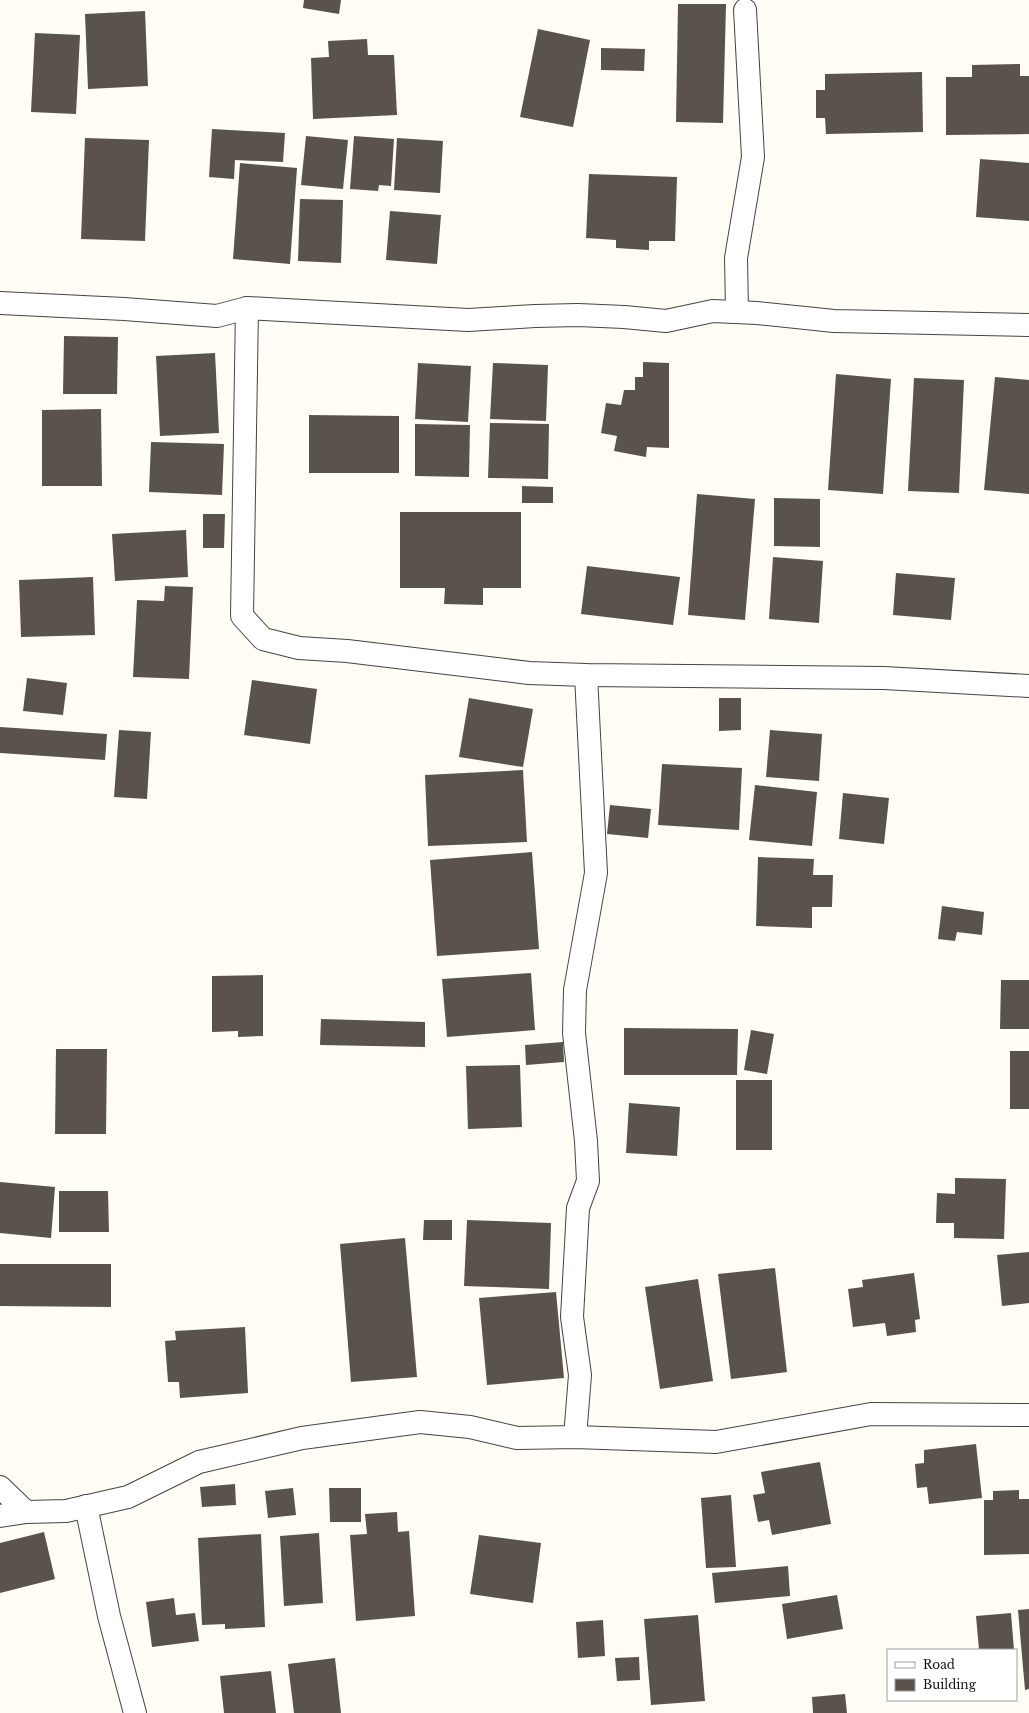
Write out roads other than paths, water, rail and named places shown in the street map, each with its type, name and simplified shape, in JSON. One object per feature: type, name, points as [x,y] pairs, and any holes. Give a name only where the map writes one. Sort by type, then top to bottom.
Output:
[{"type":"street","points":[[737,312],[736,258],[753,157],[745,10]]},
{"type":"street","points":[[0,303],[124,309],[216,316],[247,308],[468,320],[578,315],[666,321],[713,312],[737,312],[834,321],[1029,324]]},
{"type":"street","points":[[247,308],[242,616],[263,639],[299,648],[347,651],[529,672],[586,675],[884,678],[1029,686]]},
{"type":"street","points":[[575,1437],[580,1375],[572,1317],[578,1208],[588,1181],[586,1141],[574,1033],[575,990],[596,873],[586,675]]},
{"type":"street","points":[[0,1516],[26,1512],[66,1511],[128,1497],[199,1462],[302,1438],[420,1422],[470,1426],[517,1438],[575,1437],[716,1442],[871,1414],[1029,1415]]},
{"type":"street","points":[[0,1487],[26,1512]]},
{"type":"street","points":[[86,1506],[109,1616],[134,1713]]}]
